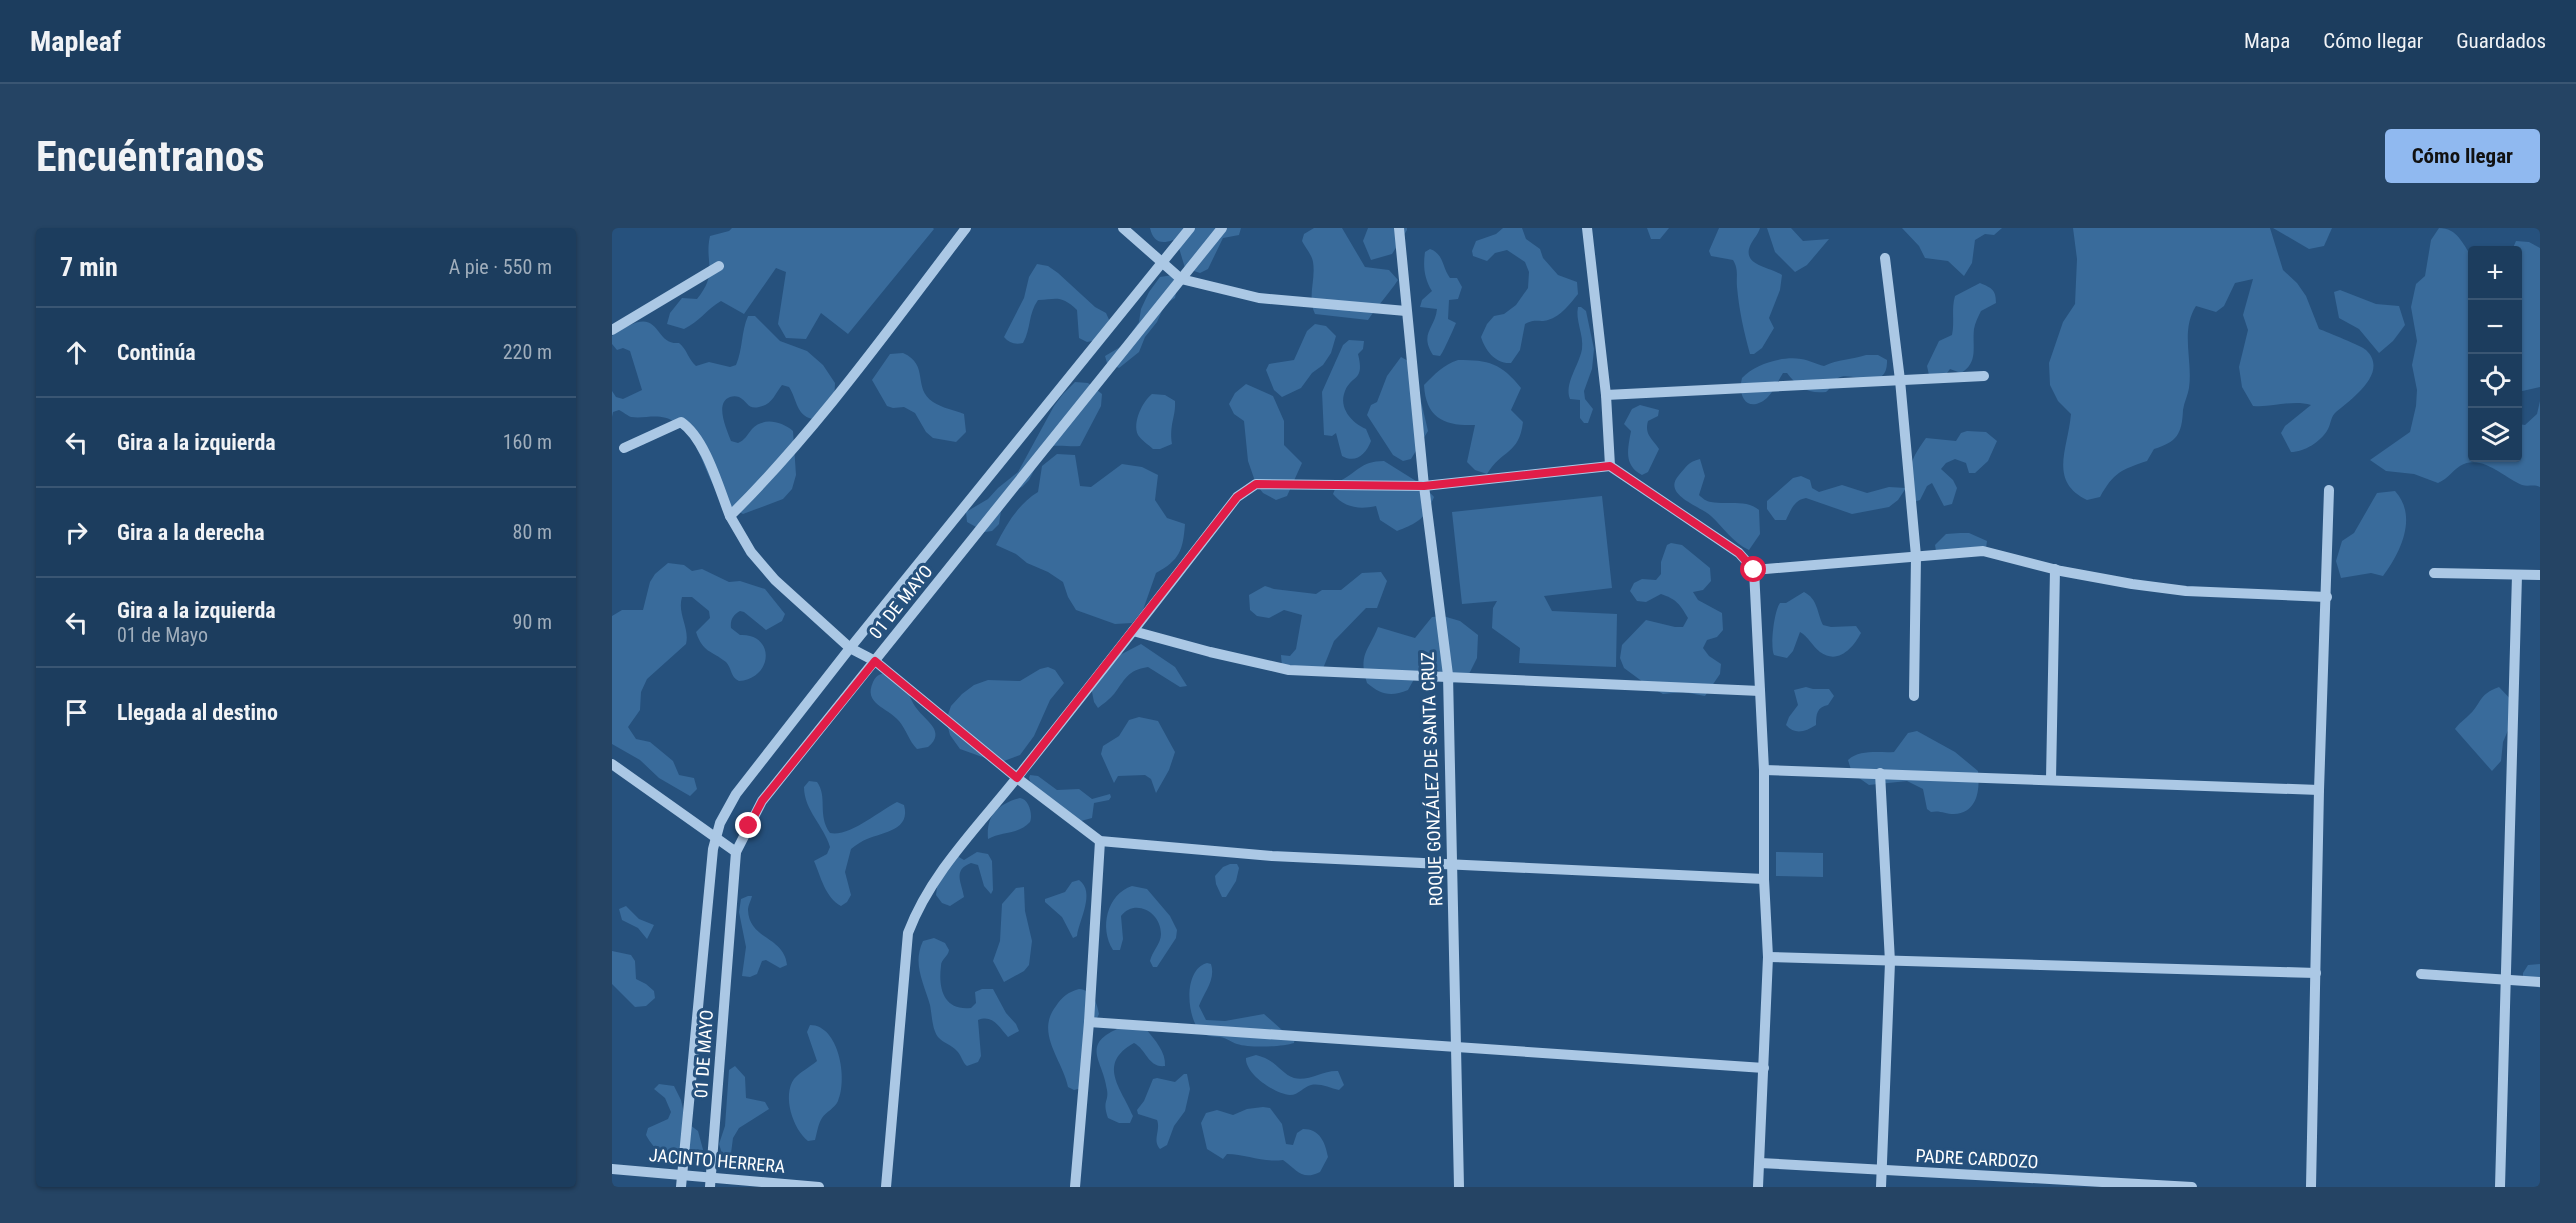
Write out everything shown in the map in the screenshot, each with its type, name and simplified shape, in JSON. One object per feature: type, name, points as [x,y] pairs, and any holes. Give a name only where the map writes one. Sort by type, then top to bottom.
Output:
[{"type":"street","points":[[730,516],[756,490],[857,369],[966,228]]},
{"type":"street","points":[[1123,228],[1181,279],[1259,298],[1406,311]]},
{"type":"street","name":"01 DE MAYO","points":[[681,1187],[715,836],[736,795],[850,648],[1190,228]]},
{"type":"street","name":"01 DE MAYO","points":[[710,1182],[736,852],[762,801],[1222,228]]},
{"type":"street","name":"ROQUE GONZÁLEZ DE SANTA CRUZ","points":[[1399,228],[1424,486],[1448,675],[1459,1187]]},
{"type":"street","points":[[1587,228],[1606,395],[1610,466]]},
{"type":"street","points":[[1885,258],[1900,380],[1916,556],[1914,696]]},
{"type":"street","points":[[612,330],[719,266]]},
{"type":"street","points":[[1606,395],[1984,376]]},
{"type":"street","points":[[624,448],[671,425],[681,422],[685,424],[695,435],[707,459],[730,516],[751,552],[775,580],[850,648],[875,661],[1017,778],[1100,841],[1272,856],[1764,879]]},
{"type":"street","points":[[886,1187],[908,933],[918,907],[935,878],[1017,778],[1237,497],[1249,486],[1256,484],[1424,486],[1610,466],[1739,553],[1754,570],[1764,770],[1764,879],[1768,957],[1758,1187]]},
{"type":"street","points":[[2311,1187],[2319,790],[2330,490]]},
{"type":"street","points":[[1754,570],[1983,551],[2055,569],[2132,584],[2186,591],[2327,597]]},
{"type":"street","points":[[2051,779],[2055,569]]},
{"type":"street","points":[[2434,573],[2540,575]]},
{"type":"street","points":[[2500,1187],[2517,575]]},
{"type":"street","points":[[1133,631],[1289,670],[1448,675],[1760,691]]},
{"type":"street","points":[[612,764],[736,852]]},
{"type":"street","points":[[1764,770],[2319,790]]},
{"type":"street","points":[[1880,773],[1890,962],[1881,1187]]},
{"type":"street","points":[[1075,1187],[1089,1022],[1100,841]]},
{"type":"street","points":[[1768,957],[2316,973]]},
{"type":"street","points":[[2421,974],[2540,982]]},
{"type":"street","points":[[1089,1022],[1764,1068]]},
{"type":"street","name":"PADRE CARDOZO","points":[[1760,1163],[2192,1187]]},
{"type":"street","name":"JACINTO HERRERA","points":[[612,1169],[682,1174],[710,1182],[819,1187]]},
{"type":"shaded area","points":[[732,228],[934,229],[848,334],[821,313],[806,339],[786,338],[778,324],[786,272],[776,268],[744,314],[721,301],[684,329],[667,324],[670,313],[682,298],[697,299],[704,290],[709,274],[710,236]]},
{"type":"shaded area","points":[[1150,228],[1241,228],[1239,235],[1223,238],[1208,269],[1200,273],[1185,268],[1179,248],[1173,240],[1158,241]]},
{"type":"shaded area","points":[[1314,228],[1342,228],[1365,267],[1389,270],[1398,280],[1368,320],[1315,314],[1312,301],[1313,262],[1302,241],[1304,234]]},
{"type":"shaded area","points":[[1368,228],[1407,228],[1407,230],[1392,254],[1371,260],[1363,241]]},
{"type":"shaded area","points":[[1503,228],[1522,228],[1526,239],[1540,249],[1543,258],[1558,275],[1577,282],[1578,294],[1557,316],[1545,321],[1532,321],[1525,324],[1520,350],[1511,363],[1496,359],[1485,347],[1481,337],[1494,316],[1504,314],[1516,305],[1528,288],[1529,272],[1525,262],[1507,250],[1495,253],[1487,261],[1473,256],[1472,251],[1476,241],[1496,234]]},
{"type":"shaded area","points":[[1647,228],[1669,228],[1660,239],[1651,239]]},
{"type":"shaded area","points":[[1719,228],[1760,228],[1750,246],[1750,258],[1759,265],[1782,275],[1780,290],[1769,318],[1774,328],[1762,348],[1754,354],[1750,354],[1742,321],[1735,264],[1733,260],[1711,256],[1709,251]]},
{"type":"shaded area","points":[[1767,228],[1791,228],[1803,241],[1829,239],[1807,265],[1795,272],[1775,252]]},
{"type":"shaded area","points":[[1902,228],[2002,228],[1994,235],[1985,234],[1975,240],[1972,263],[1964,276],[1948,261],[1925,258],[1919,246]]},
{"type":"shaded area","points":[[2073,228],[2270,228],[2283,270],[2297,283],[2306,296],[2319,329],[2366,350],[2372,359],[2371,377],[2358,393],[2334,414],[2328,429],[2317,442],[2307,448],[2291,452],[2281,433],[2285,426],[2311,405],[2297,403],[2253,406],[2242,387],[2239,367],[2248,330],[2243,315],[2253,279],[2235,283],[2224,306],[2216,312],[2196,306],[2191,316],[2188,336],[2189,388],[2177,436],[2154,449],[2147,461],[2119,473],[2100,497],[2087,500],[2075,492],[2064,474],[2064,452],[2071,414],[2058,401],[2050,385],[2049,363],[2063,322],[2075,304],[2077,259]]},
{"type":"shaded area","points":[[2273,228],[2332,228],[2324,246],[2309,249]]},
{"type":"shaded area","points":[[2439,228],[2446,229],[2455,234],[2468,251],[2468,462],[2476,462],[2460,466],[2438,483],[2414,474],[2386,471],[2370,460],[2410,432],[2417,390],[2412,365],[2417,341],[2411,307],[2416,284],[2425,276],[2431,240]]},
{"type":"shaded area","points":[[2516,241],[2529,242],[2540,248],[2540,387],[2522,391],[2522,246],[2514,246]]},
{"type":"shaded area","points":[[1430,249],[1438,254],[1450,278],[1457,278],[1462,287],[1458,299],[1449,300],[1448,319],[1456,323],[1440,356],[1433,355],[1427,341],[1437,309],[1420,307],[1422,300],[1432,291],[1424,267],[1425,252]]},
{"type":"shaded area","points":[[1037,264],[1048,266],[1058,273],[1095,307],[1106,313],[1111,324],[1098,340],[1087,342],[1079,338],[1077,310],[1063,300],[1055,299],[1038,300],[1023,343],[1012,343],[1004,337],[1024,298],[1029,277]]},
{"type":"shaded area","points":[[1173,275],[1178,282],[1175,298],[1165,304],[1157,322],[1145,337],[1139,352],[1119,368],[1107,363],[1105,356],[1122,346],[1139,322],[1141,309],[1149,292],[1160,277]]},
{"type":"shaded area","points":[[1980,283],[1992,290],[1996,303],[1981,311],[1977,320],[1974,329],[1974,354],[1970,364],[1961,373],[1950,369],[1944,377],[1929,375],[1927,366],[1939,341],[1952,335],[1955,296]]},
{"type":"shaded area","points":[[2340,290],[2376,304],[2399,306],[2405,325],[2393,341],[2379,353],[2359,329],[2339,318],[2334,292]]},
{"type":"shaded area","points":[[1578,307],[1586,311],[1594,349],[1592,369],[1584,391],[1585,399],[1593,409],[1588,423],[1584,423],[1580,418],[1580,400],[1570,399],[1569,393],[1570,381],[1582,349]]},
{"type":"shaded area","points":[[748,316],[755,316],[780,341],[807,351],[823,365],[835,383],[834,404],[812,419],[800,410],[789,387],[782,385],[764,406],[755,408],[737,396],[725,400],[722,411],[731,441],[740,442],[756,425],[767,422],[778,423],[793,431],[796,475],[792,489],[783,499],[743,514],[729,505],[719,494],[695,444],[676,423],[659,417],[631,417],[619,410],[613,412],[612,417],[612,391],[616,397],[623,399],[642,390],[630,351],[623,348],[617,350],[612,344],[612,336],[628,326],[646,322],[652,324],[665,339],[679,343],[696,366],[709,362],[730,367],[736,365]]},
{"type":"shaded area","points":[[1315,324],[1326,326],[1336,336],[1331,353],[1301,388],[1282,397],[1274,390],[1266,370],[1269,364],[1294,360],[1307,331]]},
{"type":"shaded area","points":[[1349,340],[1364,341],[1363,349],[1358,354],[1359,374],[1345,391],[1343,403],[1351,419],[1366,429],[1371,441],[1363,454],[1352,459],[1342,456],[1336,433],[1332,436],[1324,435],[1322,392],[1343,345]]},
{"type":"shaded area","points":[[903,353],[916,364],[923,390],[933,402],[964,414],[966,432],[956,442],[933,438],[926,432],[915,413],[904,407],[887,406],[872,380],[890,354]]},
{"type":"shaded area","points":[[1866,355],[1878,355],[1887,360],[1886,370],[1882,376],[1868,379],[1844,376],[1838,378],[1826,392],[1813,392],[1795,382],[1787,373],[1783,373],[1767,398],[1754,404],[1746,401],[1741,391],[1742,378],[1769,362],[1794,358],[1824,366]]},
{"type":"shaded area","points":[[1401,357],[1412,363],[1428,431],[1411,459],[1403,461],[1393,455],[1367,415],[1371,405],[1377,402],[1387,376]]},
{"type":"shaded area","points":[[1458,360],[1486,362],[1494,365],[1507,373],[1521,388],[1511,410],[1523,422],[1518,441],[1487,474],[1475,470],[1467,462],[1475,425],[1455,424],[1439,418],[1433,413],[1426,397],[1424,385],[1444,367]]},
{"type":"shaded area","points":[[1075,382],[1088,383],[1102,394],[1101,406],[1080,446],[1046,447],[1029,480],[1022,487],[1011,492],[1001,511],[999,524],[992,531],[985,532],[967,522],[966,512],[988,499],[1018,472],[1054,406]]},
{"type":"shaded area","points":[[1246,384],[1273,396],[1284,421],[1284,445],[1302,463],[1287,496],[1276,500],[1263,493],[1256,484],[1248,461],[1244,421],[1234,414],[1229,404],[1235,393]]},
{"type":"shaded area","points":[[1152,394],[1165,395],[1175,401],[1171,431],[1172,444],[1160,449],[1153,449],[1139,437],[1136,424],[1139,412]]},
{"type":"shaded area","points":[[2540,401],[2540,487],[2522,485],[2485,464],[2476,462],[2522,462],[2522,425],[2525,425],[2537,414]]},
{"type":"shaded area","points":[[1640,405],[1659,410],[1658,416],[1648,421],[1647,430],[1659,449],[1648,472],[1642,475],[1629,461],[1631,431],[1624,424],[1632,409]]},
{"type":"shaded area","points":[[1986,432],[1997,441],[1988,461],[1975,473],[1969,473],[1966,463],[1955,459],[1946,463],[1941,469],[1953,480],[1957,488],[1952,504],[1944,506],[1932,483],[1927,486],[1920,500],[1914,502],[1910,475],[1912,462],[1926,438],[1956,441],[1961,433]]},
{"type":"shaded area","points":[[1057,454],[1075,455],[1080,486],[1091,487],[1122,464],[1142,467],[1158,475],[1155,500],[1167,518],[1185,524],[1179,553],[1170,564],[1156,573],[1143,610],[1132,623],[1115,624],[1076,610],[1063,582],[996,545],[1019,509],[1038,492],[1042,466]]},
{"type":"shaded area","points":[[1700,459],[1705,476],[1699,495],[1709,502],[1742,503],[1759,510],[1760,534],[1749,550],[1733,539],[1711,516],[1678,494],[1675,482],[1679,475],[1690,463]]},
{"type":"shaded area","points":[[1384,461],[1424,486],[1434,497],[1420,519],[1397,531],[1380,520],[1376,506],[1363,508],[1352,506],[1342,502],[1333,494],[1338,482],[1359,468],[1369,463]]},
{"type":"shaded area","points":[[1801,476],[1810,480],[1812,488],[1819,492],[1842,485],[1867,493],[1889,487],[1906,488],[1898,500],[1889,507],[1852,514],[1806,498],[1796,503],[1786,520],[1775,520],[1767,509],[1767,501],[1793,478]]},
{"type":"shaded area","points":[[2395,491],[2402,501],[2406,523],[2401,545],[2390,566],[2383,576],[2371,573],[2341,578],[2336,561],[2342,541],[2354,533],[2377,493]]},
{"type":"shaded area","points":[[1602,496],[1612,588],[1544,596],[1552,611],[1617,614],[1616,667],[1519,663],[1520,648],[1492,628],[1493,608],[1497,601],[1462,604],[1452,512]]},
{"type":"shaded area","points":[[1969,533],[1987,541],[1986,548],[1936,551],[1935,545],[1946,534]]},
{"type":"shaded area","points":[[1671,543],[1682,545],[1710,568],[1711,581],[1703,590],[1693,592],[1698,600],[1722,613],[1723,630],[1717,637],[1707,640],[1703,648],[1709,656],[1721,664],[1720,674],[1705,696],[1683,692],[1663,694],[1624,668],[1620,658],[1622,645],[1646,620],[1683,627],[1688,618],[1677,603],[1666,596],[1661,594],[1646,602],[1637,601],[1630,591],[1634,583],[1642,579],[1656,580],[1661,574],[1661,562],[1667,545]]},
{"type":"shaded area","points":[[668,563],[684,565],[692,571],[702,569],[729,582],[740,581],[765,589],[785,614],[782,621],[766,630],[744,612],[740,611],[734,616],[731,628],[740,635],[751,636],[760,641],[766,656],[759,672],[751,678],[739,681],[734,677],[726,662],[705,648],[696,632],[710,618],[709,611],[692,597],[682,597],[681,609],[687,638],[686,644],[647,679],[641,692],[640,710],[628,727],[636,739],[650,742],[673,761],[679,775],[694,778],[697,789],[690,796],[659,778],[640,760],[612,744],[612,616],[622,610],[643,610],[650,582],[655,574]]},
{"type":"shaded area","points":[[1381,572],[1387,581],[1377,608],[1366,608],[1334,641],[1322,671],[1282,667],[1281,655],[1290,656],[1296,649],[1302,615],[1284,610],[1269,618],[1257,616],[1250,610],[1249,595],[1265,586],[1316,594],[1322,590],[1341,590],[1362,573]]},
{"type":"shaded area","points":[[1804,592],[1815,602],[1823,625],[1856,626],[1861,633],[1854,644],[1839,656],[1827,656],[1820,652],[1800,632],[1793,651],[1787,658],[1774,655],[1774,621],[1778,607],[1780,603],[1786,603]]},
{"type":"shaded area","points":[[1443,616],[1460,621],[1478,635],[1477,658],[1468,676],[1453,683],[1434,667],[1422,665],[1408,690],[1402,692],[1386,694],[1367,683],[1364,673],[1365,653],[1378,627],[1415,638],[1432,617]]},
{"type":"shaded area","points":[[1141,644],[1175,667],[1187,686],[1180,687],[1148,667],[1141,668],[1127,676],[1112,696],[1098,708],[1094,702],[1091,687],[1112,659]]},
{"type":"shaded area","points":[[1048,667],[1055,670],[1064,683],[1050,700],[1034,736],[1020,755],[1004,761],[988,759],[960,749],[950,735],[946,720],[951,706],[962,694],[974,685],[988,680],[1020,681]]},
{"type":"shaded area","points":[[888,672],[902,682],[915,706],[933,727],[935,736],[928,747],[917,749],[899,721],[878,704],[871,695],[873,682],[881,674]]},
{"type":"shaded area","points":[[1806,687],[1829,689],[1834,696],[1828,705],[1821,707],[1816,718],[1816,725],[1804,731],[1793,730],[1786,725],[1798,705],[1794,690]]},
{"type":"shaded area","points":[[2499,687],[2518,707],[2503,742],[2501,761],[2492,771],[2455,729],[2487,693]]},
{"type":"shaded area","points":[[1139,717],[1158,721],[1175,752],[1169,770],[1156,793],[1151,779],[1145,775],[1118,776],[1114,783],[1101,754],[1103,746],[1119,736],[1129,720]]},
{"type":"shaded area","points":[[1917,731],[1955,752],[1978,771],[1976,799],[1973,805],[1962,813],[1931,812],[1927,809],[1923,789],[1907,781],[1869,785],[1852,773],[1848,760],[1858,754],[1894,752],[1908,733]]},
{"type":"shaded area","points":[[1030,775],[1038,776],[1057,790],[1079,789],[1092,799],[1110,794],[1111,797],[1109,800],[1094,803],[1092,818],[1081,821],[1035,795]]},
{"type":"shaded area","points":[[809,781],[817,782],[820,788],[824,820],[830,833],[838,833],[855,827],[897,802],[904,805],[904,820],[900,825],[865,840],[851,849],[845,872],[851,895],[841,906],[827,892],[814,861],[827,854],[830,847],[807,803],[804,787]]},
{"type":"shaded area","points":[[1020,798],[1026,801],[1030,808],[1030,822],[1020,829],[988,839],[991,817],[1000,807]]},
{"type":"shaded area","points":[[977,852],[988,854],[992,861],[993,890],[991,894],[984,886],[978,865],[971,863],[965,866],[960,873],[964,897],[950,906],[942,903],[936,895],[937,887],[957,856],[964,860]]},
{"type":"shaded area","points":[[1776,852],[1823,853],[1823,877],[1776,876]]},
{"type":"shaded area","points":[[1237,864],[1239,868],[1236,881],[1226,897],[1222,897],[1215,876],[1223,867]]},
{"type":"shaded area","points":[[1079,880],[1084,885],[1086,899],[1077,936],[1073,938],[1062,917],[1045,902],[1045,899],[1065,892],[1072,882]]},
{"type":"shaded area","points":[[1132,886],[1147,889],[1170,916],[1177,930],[1176,938],[1157,967],[1153,967],[1150,961],[1161,938],[1160,926],[1157,919],[1146,910],[1133,908],[1121,916],[1123,939],[1120,950],[1113,950],[1109,941],[1106,922],[1111,904],[1123,890]]},
{"type":"shaded area","points":[[1024,887],[1025,911],[1032,941],[1029,965],[1024,971],[1004,982],[993,961],[1000,941],[1002,904],[1016,888]]},
{"type":"shaded area","points":[[752,896],[748,908],[750,920],[760,933],[780,948],[787,965],[780,968],[766,960],[762,961],[757,974],[750,977],[742,976],[746,947],[739,912],[741,899]]},
{"type":"shaded area","points":[[626,906],[639,919],[654,925],[647,939],[638,928],[622,920],[619,909]]},
{"type":"shaded area","points":[[934,938],[945,943],[949,950],[941,964],[940,975],[942,990],[949,1002],[954,1006],[971,1008],[976,1003],[975,992],[982,989],[993,989],[1019,1031],[1008,1037],[992,1020],[978,1020],[981,1056],[978,1062],[967,1066],[955,1049],[938,1037],[933,1026],[930,1005],[920,973],[919,958],[923,941]]},
{"type":"shaded area","points":[[612,951],[631,955],[635,961],[636,979],[654,991],[655,998],[646,1006],[635,1007],[612,984]]},
{"type":"shaded area","points":[[1207,963],[1211,964],[1212,975],[1199,1006],[1206,1020],[1225,1021],[1264,1014],[1282,1030],[1295,1037],[1294,1043],[1249,1046],[1201,1032],[1192,1014],[1189,993],[1194,974]]},
{"type":"shaded area","points":[[2540,964],[2540,988],[2523,981],[2523,973],[2528,965]]},
{"type":"shaded area","points":[[1079,989],[1093,997],[1099,1014],[1092,1029],[1082,1088],[1074,1090],[1068,1087],[1052,1046],[1048,1026],[1050,1016],[1061,1000],[1068,993]]},
{"type":"shaded area","points":[[810,1025],[820,1027],[834,1043],[839,1055],[842,1080],[838,1101],[822,1118],[815,1140],[808,1141],[794,1121],[789,1094],[794,1079],[817,1061],[807,1032]]},
{"type":"shaded area","points":[[1122,1027],[1146,1029],[1159,1046],[1165,1061],[1165,1066],[1155,1064],[1134,1043],[1116,1059],[1115,1077],[1133,1116],[1130,1123],[1119,1123],[1108,1118],[1107,1090],[1097,1054],[1097,1047],[1101,1040]]},
{"type":"shaded area","points":[[1256,1055],[1269,1060],[1285,1073],[1299,1079],[1338,1071],[1344,1085],[1339,1090],[1311,1085],[1293,1095],[1284,1094],[1269,1087],[1250,1070],[1246,1058]]},
{"type":"shaded area","points":[[735,1066],[745,1077],[746,1098],[765,1102],[769,1109],[739,1128],[733,1138],[730,1161],[725,1163],[719,1144],[725,1126],[729,1070]]},
{"type":"shaded area","points":[[1187,1074],[1190,1089],[1185,1111],[1174,1126],[1167,1145],[1160,1149],[1157,1142],[1157,1120],[1138,1114],[1137,1110],[1144,1101],[1153,1079],[1175,1082]]},
{"type":"shaded area","points":[[659,1084],[674,1086],[681,1100],[686,1122],[698,1131],[705,1157],[702,1165],[686,1167],[670,1160],[656,1149],[646,1135],[648,1128],[668,1119],[671,1112],[665,1098],[654,1089]]},
{"type":"shaded area","points":[[1270,1108],[1282,1124],[1286,1144],[1293,1145],[1297,1133],[1303,1129],[1314,1131],[1321,1137],[1328,1157],[1320,1172],[1304,1175],[1283,1160],[1227,1154],[1223,1159],[1207,1149],[1201,1123],[1206,1113],[1217,1110],[1233,1115],[1247,1109]]},
{"type":"route","points":[[749,826],[762,801],[875,661],[1017,778],[1237,497],[1249,486],[1256,484],[1424,486],[1610,466],[1739,553],[1754,570]]}]
